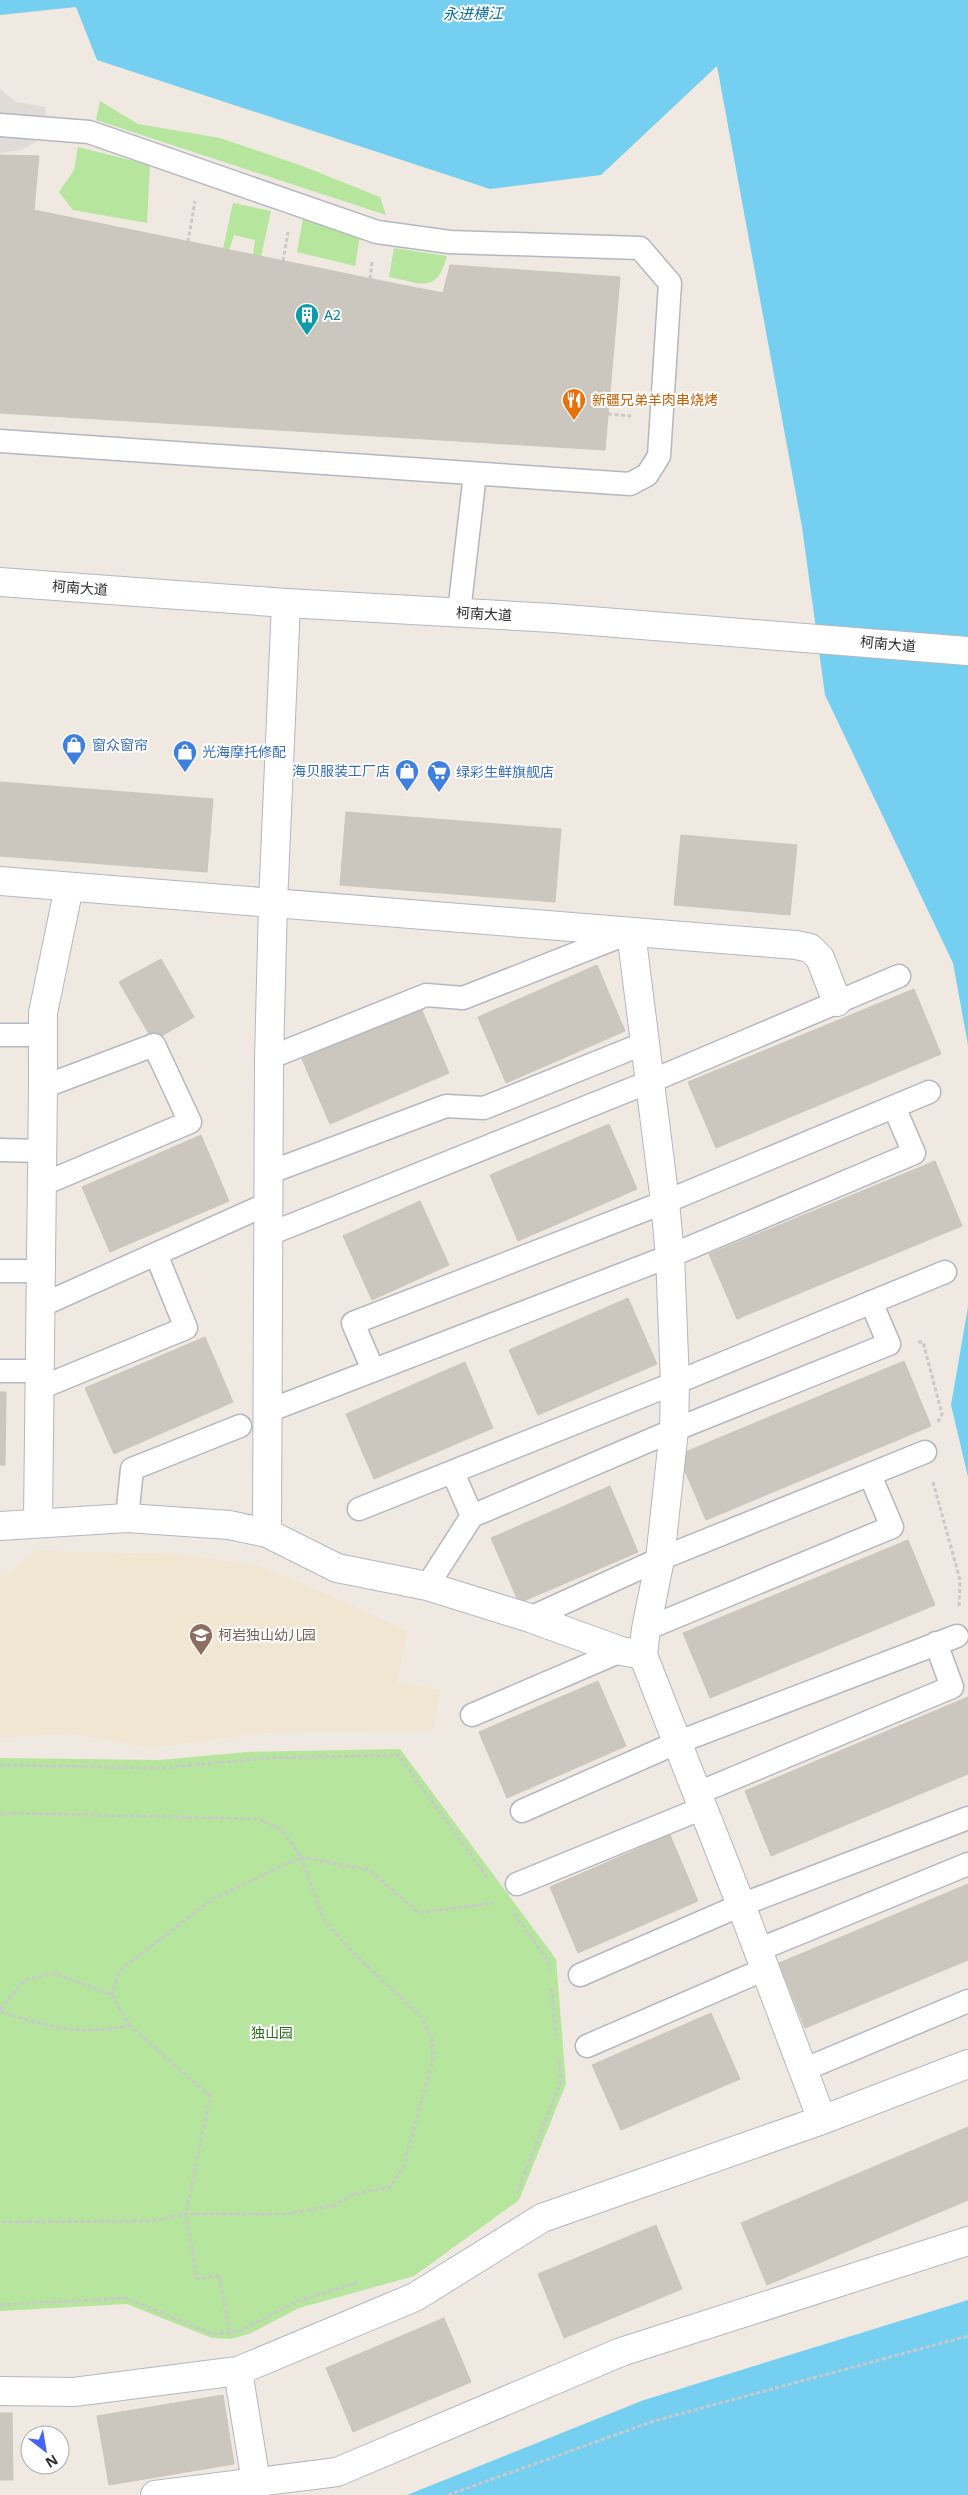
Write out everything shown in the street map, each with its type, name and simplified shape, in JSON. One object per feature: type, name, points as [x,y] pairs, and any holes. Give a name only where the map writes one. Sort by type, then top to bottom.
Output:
[{"type":"street","name":"柯南大道","points":[[0,582],[286,603],[553,618],[968,651]]},
{"type":"street","points":[[267,1533],[269,1058],[273,903],[286,603]]},
{"type":"street","points":[[0,881],[810,948],[820,958],[837,1002]]},
{"type":"street","points":[[38,1521],[43,1013],[69,887]]},
{"type":"street","points":[[631,932],[665,1202],[670,1256],[675,1384],[674,1430],[660,1559],[637,1645],[742,1905],[822,2120]]},
{"type":"street","points":[[0,1526],[38,1521],[127,1518],[229,1525],[267,1533],[337,1568],[427,1586],[530,1618],[637,1645]]},
{"type":"street","points":[[0,2391],[74,2392],[238,2371],[415,2297],[542,2218],[822,2120],[968,2064]]},
{"type":"street","points":[[155,2495],[338,2472],[621,2352],[968,2241]]},
{"type":"street","points":[[238,2371],[256,2482]]},
{"type":"lane","points":[[0,125],[89,132],[377,232],[450,242],[640,248],[670,283],[659,456],[647,475],[630,484],[0,441]]},
{"type":"lane","points":[[459,612],[476,474]]},
{"type":"lane","points":[[269,1058],[426,995],[463,998],[631,932]]},
{"type":"lane","points":[[267,1235],[649,1082],[899,976]]},
{"type":"lane","points":[[0,1035],[42,1036]]},
{"type":"lane","points":[[268,1173],[446,1106],[484,1108],[644,1043]]},
{"type":"lane","points":[[41,1185],[190,1122],[154,1045],[43,1087]]},
{"type":"lane","points":[[373,1370],[354,1324],[665,1202],[929,1092]]},
{"type":"lane","points":[[268,1411],[670,1256],[914,1153],[894,1107]]},
{"type":"lane","points":[[0,1150],[42,1151]]},
{"type":"lane","points":[[40,1306],[267,1204]]},
{"type":"lane","points":[[0,1371],[40,1380],[186,1328],[156,1254]]},
{"type":"lane","points":[[0,1271],[41,1271]]},
{"type":"lane","points":[[359,1509],[675,1384],[945,1272]]},
{"type":"lane","points":[[427,1586],[472,1516],[674,1430],[889,1344],[871,1302]]},
{"type":"lane","points":[[127,1518],[132,1469],[240,1426]]},
{"type":"lane","points":[[530,1618],[660,1559],[925,1452]]},
{"type":"lane","points":[[453,1473],[472,1516]]},
{"type":"lane","points":[[472,1715],[637,1645],[892,1527],[870,1475]]},
{"type":"lane","points":[[522,1811],[676,1743],[957,1636]]},
{"type":"lane","points":[[511,1892],[701,1800],[952,1687],[936,1643]]},
{"type":"lane","points":[[580,1975],[742,1905],[968,1820]]},
{"type":"lane","points":[[587,2046],[761,1960],[968,1864]]},
{"type":"lane","points":[[803,2070],[968,2001]]},
{"type":"path","points":[[188,242],[201,171]]},
{"type":"path","points":[[0,1765],[163,1768],[267,1758],[398,1755],[488,1878]]},
{"type":"path","points":[[0,1815],[6,1813],[259,1819],[281,1829],[301,1857],[324,1920],[356,1956],[420,2015],[432,2039],[433,2059],[403,2168],[390,2187],[354,2194],[334,2205],[287,2214],[186,2214],[151,2221],[0,2222]]},
{"type":"path","points":[[112,1995],[119,1971],[211,1900],[301,1857],[369,1870],[419,1913],[511,1892],[548,1960],[557,2044]]},
{"type":"path","points":[[129,2025],[105,2031],[50,2027],[0,2010],[25,1980],[54,1973],[112,1995],[129,2025],[210,2096],[186,2214],[197,2279],[219,2275],[231,2339]]},
{"type":"path","points":[[515,2197],[561,2081],[558,2053]]},
{"type":"path","points":[[0,2305],[126,2298],[213,2334],[230,2333],[246,2328],[298,2300],[364,2280]]},
{"type":"path","points":[[448,2495],[654,2421],[968,2336]]},
{"type":"shaded area","points":[[0,89],[16,102],[46,107],[45,128],[38,141],[21,150],[0,153]]},
{"type":"shaded area","name":"柯岩独山幼儿园","points":[[36,1551],[178,1554],[256,1565],[313,1588],[407,1631],[397,1682],[441,1690],[432,1731],[262,1733],[152,1748],[71,1734],[0,1737],[0,1576],[5,1576]]},
{"type":"green space","points":[[100,101],[138,124],[220,138],[305,167],[380,197],[386,215],[96,120]]},
{"type":"green space","points":[[78,147],[150,165],[147,223],[73,210],[59,192],[74,170]]},
{"type":"green space","points":[[233,203],[271,211],[261,257],[253,255],[255,240],[234,235],[229,250],[223,249]]},
{"type":"green space","points":[[303,219],[360,235],[355,266],[297,252]]},
{"type":"green space","points":[[394,248],[447,256],[438,277],[433,281],[419,283],[389,277]]},
{"type":"green space","name":"独山园","points":[[400,1749],[556,1959],[566,2084],[519,2200],[414,2276],[299,2308],[249,2334],[231,2339],[212,2338],[127,2304],[0,2311],[0,1758],[160,1760],[247,1752]]},
{"type":"water","name":"永进横江","points":[[0,0],[968,0],[968,1045],[953,963],[825,695],[802,527],[717,66],[601,175],[490,189],[97,60],[76,7],[0,15]]},
{"type":"water","points":[[968,1307],[968,1477],[951,1405]]},
{"type":"water","points":[[968,2300],[968,2495],[407,2495],[644,2400]]},
{"type":"building","name":"A2","points":[[0,155],[39,156],[34,210],[387,282],[443,293],[450,265],[620,277],[605,450],[0,413]]},
{"type":"building","points":[[0,782],[213,799],[207,872],[0,856]]},
{"type":"building","points":[[346,812],[561,829],[555,902],[340,885]]},
{"type":"building","points":[[681,835],[797,845],[790,915],[674,905]]},
{"type":"building","points":[[161,959],[194,1017],[153,1041],[119,982]]},
{"type":"building","points":[[597,965],[625,1031],[506,1083],[478,1017]]},
{"type":"building","points":[[914,989],[941,1054],[716,1148],[688,1082]]},
{"type":"building","points":[[421,1008],[449,1073],[330,1124],[302,1059]]},
{"type":"building","points":[[609,1124],[637,1189],[518,1241],[490,1175]]},
{"type":"building","points":[[201,1135],[229,1201],[110,1252],[82,1187]]},
{"type":"building","points":[[935,1161],[962,1226],[737,1319],[709,1254]]},
{"type":"building","points":[[420,1201],[449,1265],[372,1300],[343,1236]]},
{"type":"building","points":[[628,1298],[657,1364],[538,1415],[509,1350]]},
{"type":"building","points":[[205,1337],[233,1402],[114,1454],[85,1388]]},
{"type":"building","points":[[904,1361],[931,1426],[706,1520],[678,1455]]},
{"type":"building","points":[[465,1362],[493,1428],[374,1479],[346,1414]]},
{"type":"building","points":[[0,1392],[6,1392],[5,1465],[0,1465]]},
{"type":"building","points":[[610,1486],[638,1552],[519,1603],[491,1538]]},
{"type":"building","points":[[908,1540],[935,1605],[710,1698],[683,1633]]},
{"type":"building","points":[[598,1681],[626,1746],[507,1798],[479,1732]]},
{"type":"building","points":[[968,1697],[968,1774],[771,1856],[745,1791]]},
{"type":"building","points":[[670,1835],[698,1901],[578,1953],[550,1887]]},
{"type":"building","points":[[968,1884],[968,1960],[805,2028],[779,1963]]},
{"type":"building","points":[[711,2013],[740,2079],[621,2130],[592,2065]]},
{"type":"building","points":[[968,2127],[968,2200],[767,2285],[741,2223]]},
{"type":"building","points":[[656,2225],[682,2289],[564,2338],[538,2274]]},
{"type":"building","points":[[444,2318],[471,2382],[353,2432],[326,2368]]},
{"type":"building","points":[[223,2395],[234,2464],[109,2485],[97,2416]]},
{"type":"building","points":[[0,2413],[12,2413],[13,2480],[0,2480]]},
{"type":"place","name":"A2","points":[[307,336]]},
{"type":"place","name":"新疆兄弟羊肉串烧烤","points":[[574,421]]},
{"type":"place","name":"窗众窗帘","points":[[74,766]]},
{"type":"place","name":"光海摩托修配","points":[[185,773]]},
{"type":"place","name":"海贝服装工厂店","points":[[407,792]]},
{"type":"place","name":"绿彩生鲜旗舰店","points":[[439,793]]},
{"type":"place","name":"柯岩独山幼儿园","points":[[201,1656]]}]
